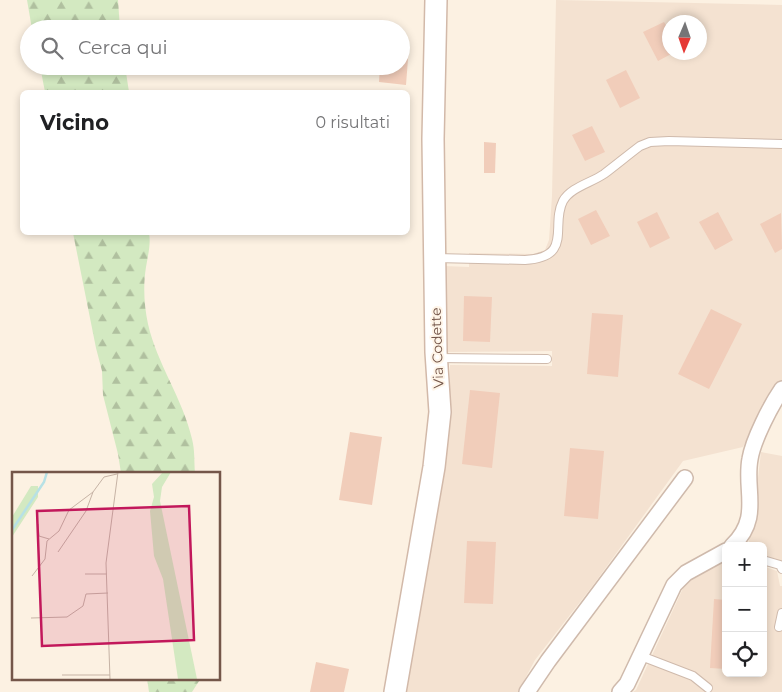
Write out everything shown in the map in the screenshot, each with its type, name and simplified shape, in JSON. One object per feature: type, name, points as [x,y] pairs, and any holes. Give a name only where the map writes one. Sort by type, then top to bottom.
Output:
[{"type":"street","name":"Via Codette","points":[[396,692],[434,467],[440,412],[434,258],[433,139],[436,0]]},
{"type":"street","points":[[735,542],[744,529],[749,515],[751,497],[749,461],[753,446],[782,389]]},
{"type":"street","points":[[528,692],[548,661],[685,478]]},
{"type":"street","points":[[620,692],[627,684],[641,656],[671,590],[691,570],[722,553]]},
{"type":"lane","points":[[434,258],[525,260],[536,259],[546,255],[554,248],[558,240],[560,207],[566,196],[572,190],[602,175],[646,143],[669,141],[782,144]]},
{"type":"lane","points":[[437,358],[547,358]]},
{"type":"lane","points":[[767,561],[780,565],[782,569]]},
{"type":"lane","points":[[779,627],[782,613]]},
{"type":"lane","points":[[641,656],[693,676],[708,688]]},
{"type":"shaded area","points":[[556,0],[782,5],[782,380],[770,391],[743,447],[683,461],[594,584],[535,660],[518,692],[403,692],[449,429],[450,365],[552,366],[552,351],[444,352],[444,266],[469,267],[469,253],[533,254],[545,250],[549,240],[552,196]]},
{"type":"shaded area","points":[[761,452],[782,456],[782,564],[767,556],[767,542],[749,542]]},
{"type":"shaded area","points":[[722,562],[722,677],[767,677],[767,567],[777,571],[780,586],[782,586],[782,692],[633,692],[636,690],[685,584]]},
{"type":"green space","points":[[27,0],[118,0],[119,20],[30,20]]},
{"type":"green space","points":[[42,75],[126,75],[129,90],[45,90]]},
{"type":"green space","points":[[73,235],[150,235],[144,288],[147,317],[157,353],[188,424],[194,447],[195,472],[121,472],[103,395],[102,371]]},
{"type":"green space","points":[[147,680],[200,680],[192,692],[149,692]]},
{"type":"building","points":[[662,23],[662,59],[658,61],[643,32]]},
{"type":"building","points":[[626,70],[640,98],[620,108],[606,80]]},
{"type":"building","points":[[379,75],[407,75],[406,85],[379,82]]},
{"type":"building","points":[[592,126],[605,152],[585,161],[572,135]]},
{"type":"building","points":[[484,142],[496,143],[495,173],[484,173]]},
{"type":"building","points":[[596,210],[610,236],[591,245],[578,219]]},
{"type":"building","points":[[657,212],[670,238],[650,248],[637,222]]},
{"type":"building","points":[[718,212],[733,240],[715,250],[699,222]]},
{"type":"building","points":[[781,213],[782,249],[775,253],[760,224]]},
{"type":"building","points":[[464,296],[492,297],[490,342],[463,341]]},
{"type":"building","points":[[711,309],[742,324],[709,389],[678,374]]},
{"type":"building","points":[[592,313],[623,315],[618,377],[587,374]]},
{"type":"building","points":[[470,390],[500,393],[492,468],[462,464]]},
{"type":"building","points":[[350,432],[382,437],[372,505],[339,500]]},
{"type":"building","points":[[570,448],[604,451],[598,519],[564,516]]},
{"type":"building","points":[[467,541],[496,542],[493,604],[464,603]]},
{"type":"building","points":[[714,599],[722,600],[722,669],[710,668]]},
{"type":"building","points":[[316,662],[349,669],[344,692],[310,692]]}]
